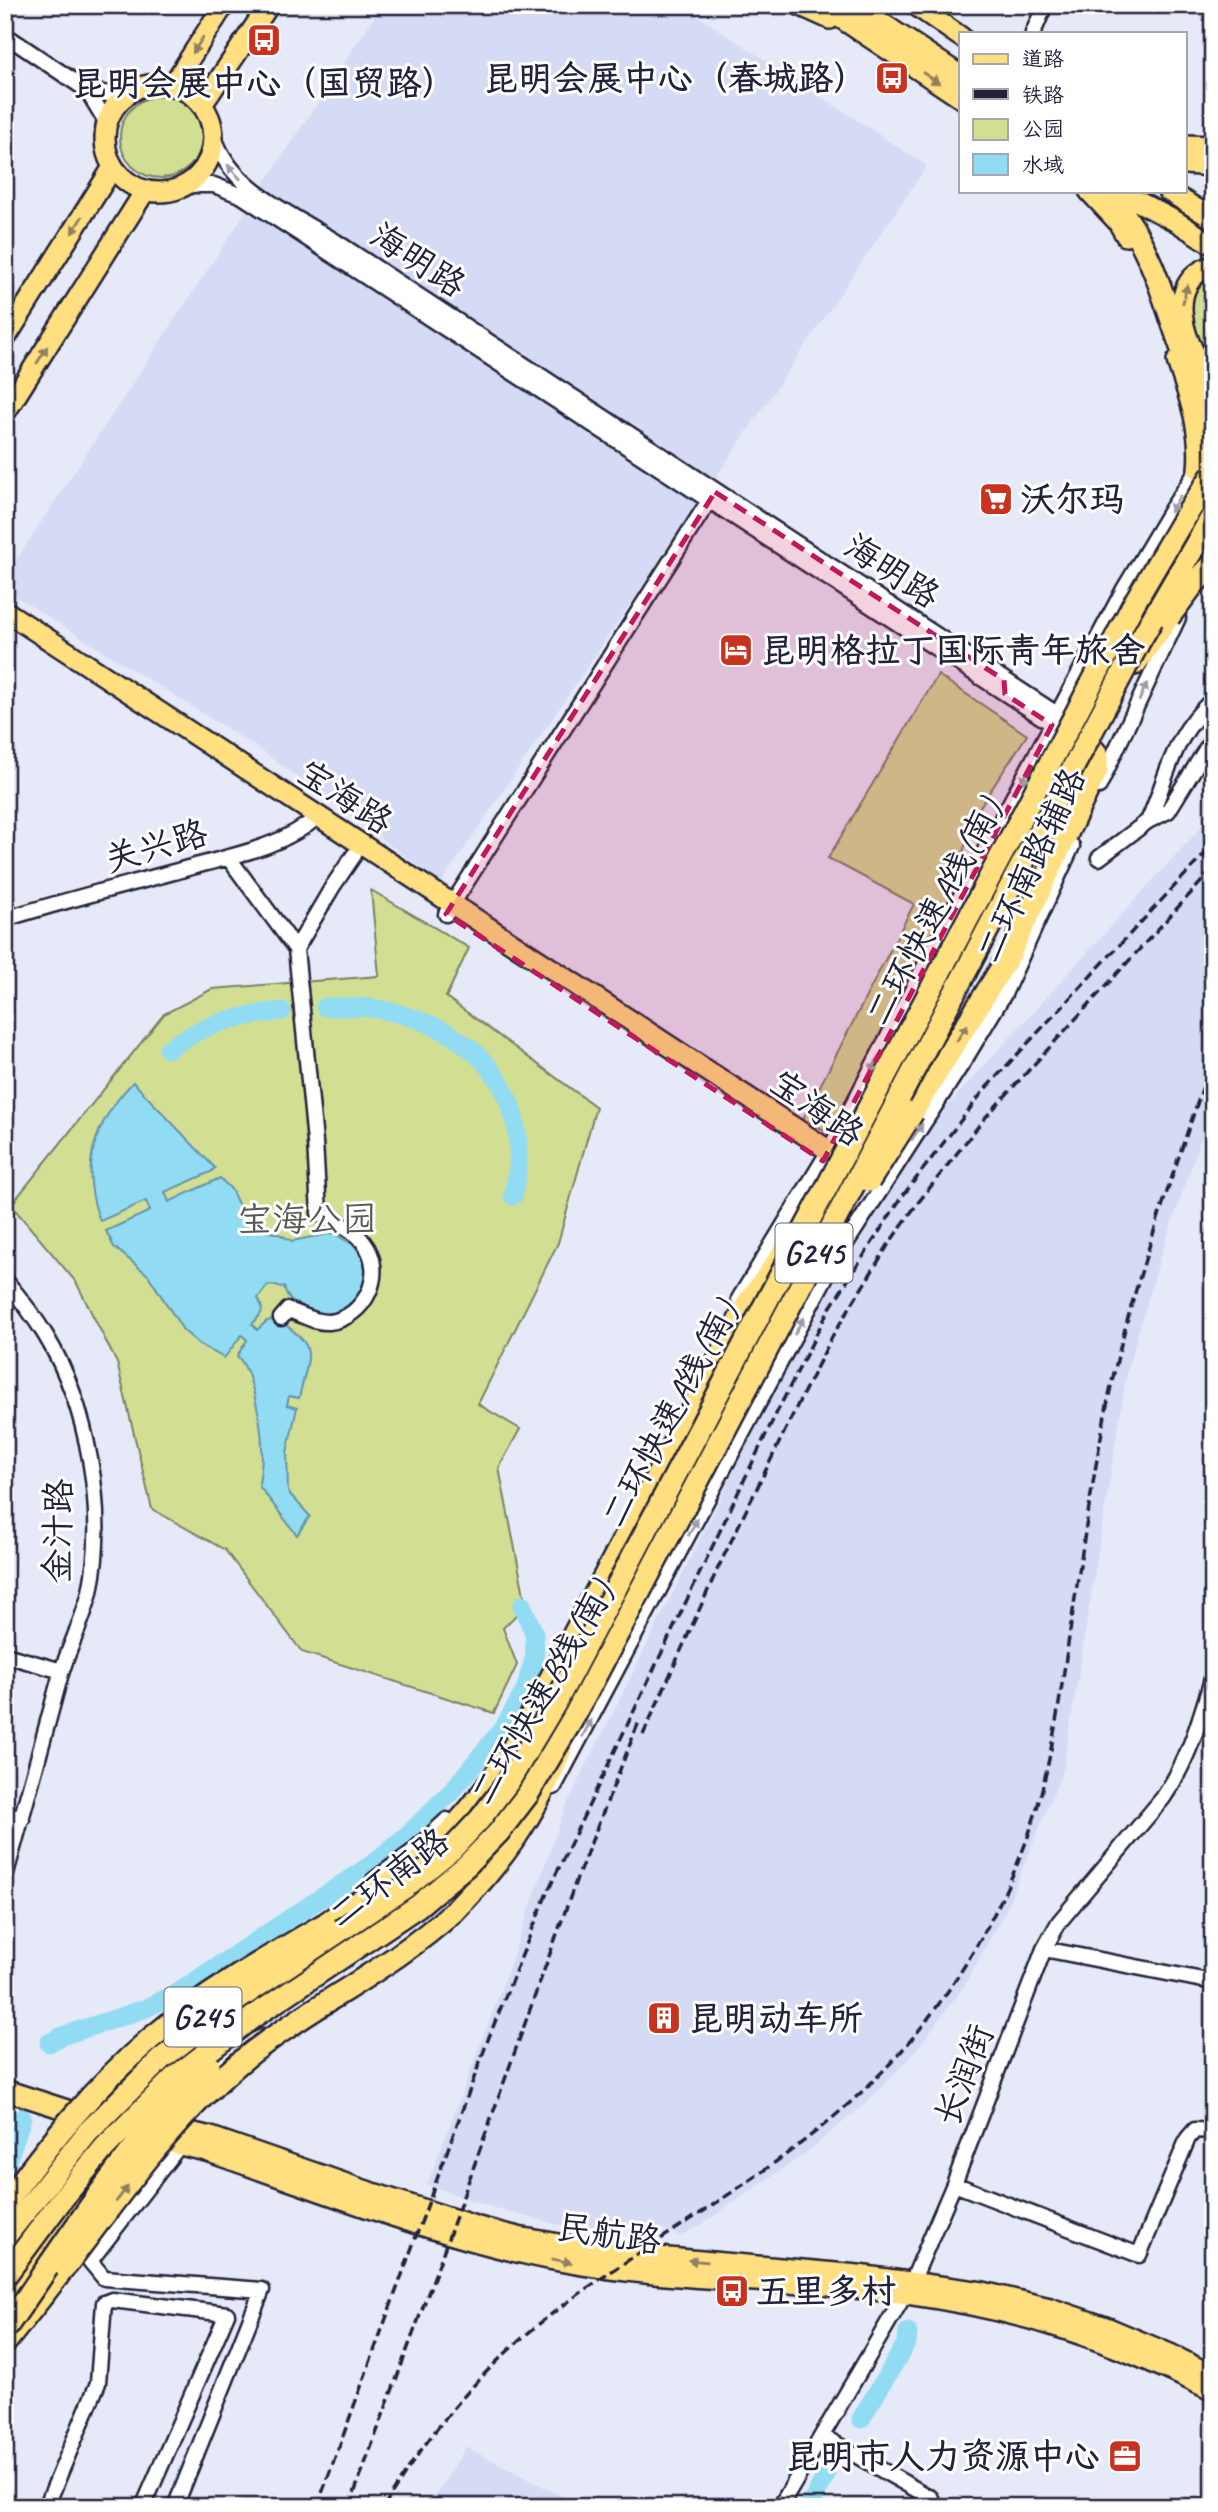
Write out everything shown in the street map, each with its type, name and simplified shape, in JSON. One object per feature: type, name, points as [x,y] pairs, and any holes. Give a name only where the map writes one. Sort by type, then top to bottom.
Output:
[{"type":"highway","points":[[853,5],[959,60]]},
{"type":"highway","points":[[877,5],[959,75]]},
{"type":"highway","points":[[1186,163],[1213,165]]},
{"type":"highway","points":[[1108,192],[1128,218],[1147,255],[1188,369],[1213,413]]},
{"type":"highway","name":"二环快速A线(南)","points":[[5,2237],[88,2132],[160,2060],[240,1998],[375,1908],[429,1868],[452,1849],[495,1801],[524,1758],[575,1666],[1128,614],[1208,474]]},
{"type":"highway","name":"二环快速B线(南)","points":[[5,2276],[83,2172],[127,2122],[175,2077],[253,2017],[399,1919],[451,1879],[513,1815],[559,1744],[791,1304],[1072,727],[1163,598],[1213,515]]},
{"type":"highway","points":[[791,1304],[1000,972],[1020,934],[1098,766],[1097,754],[1072,727],[1123,681],[1181,600],[1213,564]]},
{"type":"highway","points":[[5,2204],[45,2148],[74,2114],[150,2040],[228,1983],[405,1872],[435,1847],[464,1817],[513,1749],[739,1319],[759,1285],[815,1210],[839,1163]]},
{"type":"highway","points":[[524,1758],[538,1731],[562,1658],[575,1629]]},
{"type":"highway","points":[[5,2343],[161,2145],[215,2085],[285,2029],[414,1943],[453,1912],[495,1865],[536,1807],[593,1675]]},
{"type":"highway","points":[[326,1924],[400,1888],[429,1868]]},
{"type":"highway","points":[[5,2329],[125,2161],[191,2082],[246,2033],[385,1935],[451,1879]]},
{"type":"main road","points":[[172,86],[224,5]]},
{"type":"main road","points":[[202,105],[269,5]]},
{"type":"main road","points":[[799,5],[860,31]]},
{"type":"main road","points":[[821,5],[959,96]]},
{"type":"main road","points":[[915,5],[959,36]]},
{"type":"main road","points":[[155,84],[172,86],[189,93],[202,105],[214,136],[212,153],[206,167],[179,189],[145,191],[122,178],[113,167],[107,153],[107,123],[114,109],[125,97],[139,88],[155,84]]},
{"type":"main road","points":[[1186,145],[1213,146]]},
{"type":"main road","points":[[5,339],[113,167]]},
{"type":"main road","points":[[5,412],[145,191]]},
{"type":"main road","points":[[1090,192],[1118,222],[1149,281],[1191,401],[1208,474]]},
{"type":"main road","points":[[1120,192],[1213,244]]},
{"type":"main road","points":[[1170,192],[1213,219]]},
{"type":"main road","points":[[1213,266],[1189,279],[1182,302],[1190,342],[1202,365],[1213,378]]},
{"type":"main road","name":"二环南路","points":[[5,2218],[43,2168],[93,2110],[132,2071],[179,2033],[322,1947],[415,1884],[454,1851],[498,1804],[559,1704],[839,1163],[1208,474]]},
{"type":"main road","name":"二环南路","points":[[1072,727],[1213,509]]},
{"type":"main road","points":[[1181,561],[1200,533],[1213,521]]},
{"type":"main road","name":"宝海路","points":[[5,611],[312,821],[354,855],[449,909]]},
{"type":"main road","name":"宝海路","points":[[5,627],[449,909],[839,1163]]},
{"type":"main road","name":"二环南路","points":[[5,2297],[72,2205],[186,2070],[220,2038],[271,2000],[416,1903],[450,1877],[480,1848],[525,1792],[557,1742],[593,1675],[839,1163]]},
{"type":"main road","name":"民航路","points":[[5,2077],[139,2126],[180,2145],[206,2151],[474,2241],[559,2261],[611,2269],[983,2292],[1051,2308],[1105,2326],[1213,2376]]},
{"type":"main road","name":"民航路","points":[[5,2090],[93,2110]]},
{"type":"main road","name":"民航路","points":[[139,2126],[211,2137],[364,2190],[478,2227],[518,2237],[613,2253],[909,2288],[980,2305],[1047,2322],[1113,2345],[1164,2366],[1213,2391]]},
{"type":"street","points":[[1033,32],[1045,5]]},
{"type":"street","points":[[5,35],[87,90],[125,97]]},
{"type":"street","points":[[87,90],[107,123]]},
{"type":"street","name":"海明路","points":[[214,136],[225,163],[248,187],[347,249],[712,496]]},
{"type":"street","name":"海明路","points":[[186,185],[214,185],[242,196],[1072,727],[1113,757]]},
{"type":"street","points":[[1208,474],[1213,447]]},
{"type":"street","points":[[449,909],[712,496]]},
{"type":"street","name":"二环南路辅路","points":[[139,2126],[175,2088],[202,2066],[220,2055],[333,2004],[399,1963],[461,1916],[505,1867],[574,1752],[821,1285],[1004,994],[1173,627],[1213,555]]},
{"type":"street","points":[[1148,821],[1157,804],[1180,740],[1197,715],[1213,699]]},
{"type":"street","name":"二环南路辅路","points":[[93,2110],[147,2052],[214,1990],[274,1946],[399,1863],[438,1829],[467,1797],[499,1752],[734,1310],[839,1163],[1072,727]]},
{"type":"street","points":[[1099,858],[1174,805],[1213,738]]},
{"type":"street","name":"关兴路","points":[[5,919],[285,839],[312,821]]},
{"type":"street","points":[[296,949],[354,855]]},
{"type":"street","points":[[228,857],[296,949],[315,1142],[319,1213],[351,1230],[365,1243],[372,1260],[369,1294],[352,1314],[339,1320],[320,1322],[288,1310],[281,1318]]},
{"type":"street","points":[[839,1163],[881,1187]]},
{"type":"street","name":"金汁路","points":[[5,1280],[47,1337],[64,1372],[78,1412],[92,1473],[96,1516],[95,1552],[89,1593],[62,1671],[5,1877]]},
{"type":"street","points":[[5,1655],[62,1671]]},
{"type":"street","name":"长润街","points":[[780,2507],[909,2288],[954,2184],[1044,1948],[1059,1923],[1178,1777],[1188,1758],[1213,1676]]},
{"type":"street","points":[[5,1814],[22,1819]]},
{"type":"street","points":[[1044,1948],[1213,1982]]},
{"type":"street","points":[[954,2184],[1139,2255],[1188,2138],[1195,2130],[1213,2131]]},
{"type":"street","points":[[46,2507],[98,2383],[104,2278],[90,2261],[180,2145]]},
{"type":"street","points":[[104,2278],[262,2290],[175,2507]]},
{"type":"street","points":[[104,2303],[112,2300],[228,2314],[143,2507]]},
{"type":"street","points":[[822,2435],[930,2498]]},
{"type":"highlighted area","points":[[715,492],[1004,680],[1005,694],[1052,725],[823,1161],[446,914]]},
{"type":"shaded area","points":[[382,5],[681,5],[927,166],[441,883],[258,748],[5,590],[5,577]]},
{"type":"shaded area","points":[[1213,814],[1213,1104],[1160,1258],[1127,1372],[1063,1770],[1005,1912],[963,1988],[910,2058],[865,2104],[806,2153],[681,2236],[641,2223],[583,2228],[560,2225],[503,2211],[427,2185],[499,1995],[565,1808],[803,1334],[932,1123]]},
{"type":"shaded area","points":[[466,2447],[583,2507],[428,2507]]},
{"type":"green space","points":[[161,96],[177,99],[190,108],[199,121],[202,137],[199,153],[190,166],[177,175],[161,178],[145,175],[132,166],[123,153],[120,137],[123,121],[132,108],[145,99]]},
{"type":"green space","points":[[1213,274],[1213,370],[1193,331],[1189,308],[1192,296]]},
{"type":"green space","points":[[938,675],[1027,735],[974,816],[945,912],[893,1028],[830,1133],[803,1119],[914,904],[828,858]]},
{"type":"green space","name":"宝海公园","points":[[371,890],[469,948],[446,997],[596,1107],[558,1243],[478,1404],[520,1429],[499,1468],[526,1605],[503,1628],[517,1665],[494,1713],[302,1652],[225,1550],[152,1509],[117,1363],[76,1282],[11,1205],[164,1014],[212,989],[379,976]]},
{"type":"water","points":[[133,1082],[215,1168],[165,1192],[169,1202],[220,1178],[231,1189],[238,1204],[266,1231],[292,1241],[333,1233],[355,1246],[362,1256],[368,1278],[361,1297],[336,1317],[304,1311],[287,1296],[284,1287],[268,1285],[258,1298],[261,1312],[252,1324],[257,1330],[267,1321],[277,1319],[300,1337],[308,1352],[299,1398],[289,1396],[287,1405],[297,1408],[287,1452],[288,1492],[310,1516],[297,1535],[259,1486],[262,1438],[258,1412],[252,1385],[237,1356],[247,1340],[242,1335],[224,1358],[199,1344],[183,1330],[148,1275],[114,1247],[106,1231],[150,1211],[146,1201],[100,1221],[91,1182],[94,1147],[108,1113]]},
{"type":"waterway","points":[[325,1007],[372,1008],[413,1018],[444,1031],[471,1049],[492,1071],[507,1097],[516,1126],[518,1159],[513,1196]]},
{"type":"waterway","points":[[168,1049],[222,1022],[282,1011]]},
{"type":"waterway","points":[[49,2043],[62,2036],[144,2009],[177,1993],[371,1865],[411,1832],[451,1792],[504,1727],[525,1691],[535,1655],[534,1633],[522,1605]]},
{"type":"waterway","points":[[5,2168],[22,2118]]},
{"type":"waterway","points":[[861,2419],[907,2342],[908,2332]]},
{"type":"waterway","points":[[809,2507],[826,2475]]},
{"type":"railway","points":[[317,2507],[489,2037],[547,1893],[769,1428],[828,1311],[901,1198],[985,1089],[1213,845]]},
{"type":"railway","points":[[643,1735],[718,1568],[799,1402],[833,1335],[890,1242],[984,1119],[1213,869]]},
{"type":"railway","points":[[384,2507],[440,2425],[506,2352],[557,2310],[605,2276],[797,2146],[842,2110],[884,2070],[939,2004],[981,1938],[1016,1867],[1041,1794],[1056,1719],[1095,1468],[1116,1365],[1154,1232],[1213,1057]]},
{"type":"railway","points":[[349,2507],[577,1878],[640,1719]]},
{"type":"place","name":"昆明会展中心（国贸路）","points":[[264,40]]},
{"type":"place","name":"昆明会展中心（春城路）","points":[[892,78]]},
{"type":"place","name":"沃尔玛","points":[[996,499]]},
{"type":"place","name":"昆明格拉丁国际青年旅舍","points":[[736,650]]},
{"type":"place","name":"昆明动车所","points":[[664,2018]]},
{"type":"place","name":"五里多村","points":[[732,2291]]},
{"type":"place","name":"昆明市人力资源中心","points":[[1125,2456]]}]
